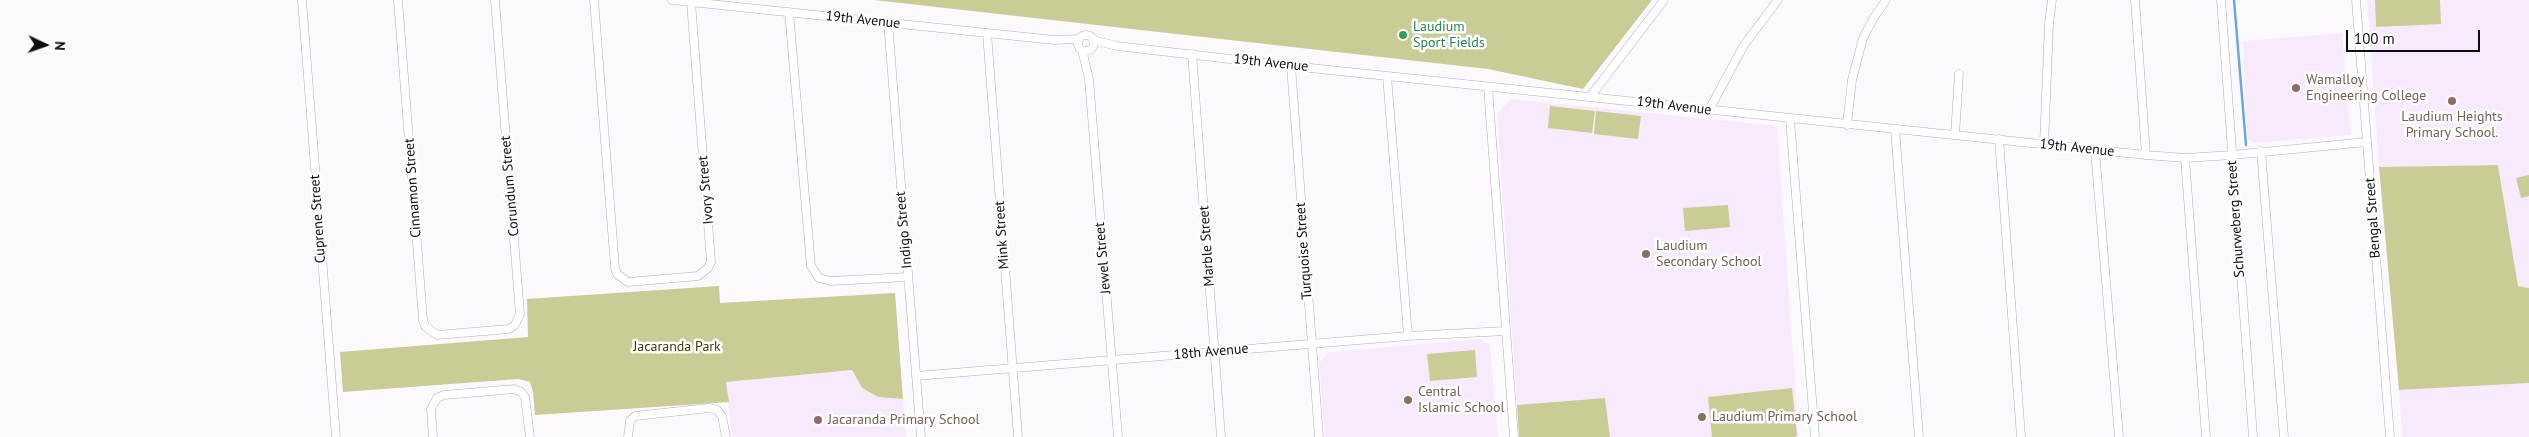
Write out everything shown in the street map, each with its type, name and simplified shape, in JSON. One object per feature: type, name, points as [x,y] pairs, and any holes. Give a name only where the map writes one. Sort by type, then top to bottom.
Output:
[{"type":"street","name":"Cuprene Street","points":[[302,0],[336,437]]},
{"type":"street","name":"Cinnamon Street","points":[[398,0],[423,320],[425,326],[437,335],[471,333]]},
{"type":"street","name":"Corundum Street","points":[[471,333],[510,329],[515,325],[520,314],[495,0]]},
{"type":"street","name":"Ivory Street","points":[[594,0],[614,261],[617,274],[628,282],[698,276],[704,273],[711,262],[691,2]]},
{"type":"street","name":"19th Avenue","points":[[672,0],[1054,40],[1080,39],[1087,35],[1093,40],[1117,46],[1290,66],[2146,155],[2185,158],[2367,142]]},
{"type":"street","points":[[1590,96],[1664,0]]},
{"type":"street","points":[[1709,110],[1744,46],[1778,0]]},
{"type":"street","points":[[1847,125],[1852,80],[1859,53],[1873,18],[1886,0]]},
{"type":"street","points":[[2044,144],[2049,24],[2052,0]]},
{"type":"street","points":[[2135,0],[2146,155]]},
{"type":"street","name":"Schurweberg Street","points":[[2220,0],[2253,437]]},
{"type":"street","name":"Bengal Street","points":[[2356,0],[2390,437]]},
{"type":"street","points":[[789,12],[811,266],[819,278],[830,281],[908,277]]},
{"type":"street","name":"Indigo Street","points":[[888,22],[920,437]]},
{"type":"street","name":"Mink Street","points":[[986,33],[1018,437]]},
{"type":"street","name":"Jewel Street","points":[[1080,39],[1080,49],[1088,79],[1118,437]]},
{"type":"street","name":"19th Avenue","points":[[1054,40],[1080,49],[1091,50],[1117,46]]},
{"type":"street","name":"Jewel Street","points":[[1088,79],[1093,40]]},
{"type":"street","name":"Marble Street","points":[[1192,54],[1221,437]]},
{"type":"street","name":"Turquoise Street","points":[[1290,66],[1319,437]]},
{"type":"street","points":[[1955,135],[1959,74]]},
{"type":"street","points":[[1387,76],[1408,336]]},
{"type":"street","points":[[1488,87],[1514,437]]},
{"type":"street","points":[[1790,119],[1815,437]]},
{"type":"street","points":[[1895,129],[1919,437]]},
{"type":"street","points":[[1999,139],[2021,437]]},
{"type":"street","points":[[2095,150],[2119,437]]},
{"type":"street","points":[[2261,151],[2284,437]]},
{"type":"street","points":[[2185,158],[2206,437]]},
{"type":"street","name":"18th Avenue","points":[[916,376],[1408,336],[1506,331]]},
{"type":"street","points":[[433,437],[431,409],[437,398],[444,395],[519,390],[525,397],[530,437]]},
{"type":"street","points":[[628,437],[630,421],[635,416],[709,408],[717,410],[722,416],[726,437]]},
{"type":"shaded area","name":"Laudium Heights Primary School.","points":[[2367,0],[2529,0],[2529,288],[2518,286],[2498,165],[2379,167]]},
{"type":"shaded area","name":"Wamalloy Engineering College","points":[[2342,33],[2351,135],[2253,143],[2247,137],[2243,41]]},
{"type":"shaded area","name":"Laudium Secondary School","points":[[1511,99],[1777,126],[1799,437],[1610,437],[1605,398],[1517,405],[1497,113]]},
{"type":"shaded area","name":"Central Islamic School","points":[[1481,339],[1490,345],[1498,437],[1325,437],[1319,363],[1329,352]]},
{"type":"shaded area","name":"Jacaranda Primary School","points":[[852,370],[862,388],[878,397],[903,399],[906,437],[732,437],[726,382]]},
{"type":"shaded area","points":[[2529,383],[2529,437],[2402,437],[2399,390]]},
{"type":"green space","name":"Laudium Sport Fields","points":[[874,0],[1652,0],[1583,89],[1488,69]]},
{"type":"green space","points":[[2375,0],[2440,0],[2441,24],[2376,27]]},
{"type":"green space","points":[[1550,106],[1595,111],[1592,133],[1548,128]]},
{"type":"green space","points":[[1596,111],[1641,116],[1638,139],[1594,134]]},
{"type":"green space","points":[[2498,165],[2518,286],[2529,288],[2529,383],[2399,390],[2379,167]]},
{"type":"green space","points":[[2529,175],[2529,196],[2521,198],[2516,178]]},
{"type":"green space","points":[[1728,205],[1730,227],[1685,231],[1683,208]]},
{"type":"green space","name":"Jacaranda Park","points":[[719,286],[720,303],[895,293],[903,399],[878,397],[862,388],[852,370],[726,382],[729,402],[535,415],[530,382],[518,379],[343,392],[340,352],[528,337],[527,299]]},
{"type":"green space","points":[[1475,350],[1477,377],[1430,381],[1427,354]]},
{"type":"green space","points":[[1792,388],[1797,435],[1795,437],[1712,437],[1708,397]]},
{"type":"green space","points":[[1605,398],[1610,437],[1519,437],[1517,405]]},
{"type":"waterway","points":[[2234,0],[2246,145]]},
{"type":"place","name":"Laudium Sport Fields","points":[[1403,35]]},
{"type":"place","name":"Wamalloy Engineering College","points":[[2296,88]]},
{"type":"place","name":"Laudium Heights Primary School.","points":[[2452,101]]},
{"type":"place","name":"Laudium Secondary School","points":[[1646,254]]},
{"type":"place","name":"Central Islamic School","points":[[1408,400]]},
{"type":"place","name":"Laudium Primary School","points":[[1702,417]]},
{"type":"place","name":"Jacaranda Primary School","points":[[818,420]]}]
